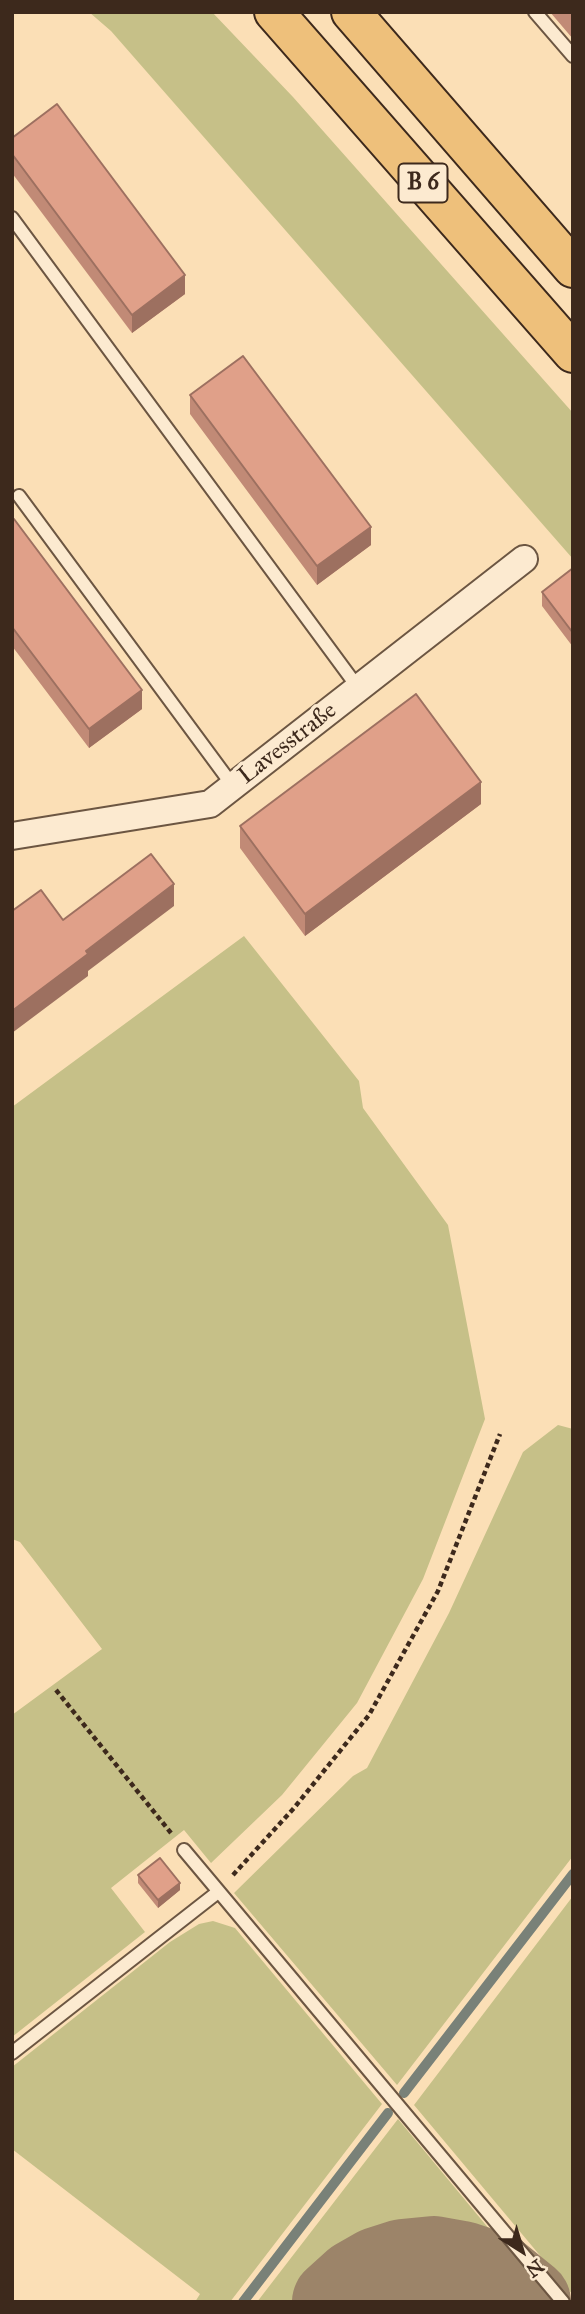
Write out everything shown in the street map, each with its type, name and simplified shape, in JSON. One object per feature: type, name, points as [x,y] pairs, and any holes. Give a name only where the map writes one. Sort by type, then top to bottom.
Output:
[{"type":"main road","name":"B 6","points":[[274,12],[573,353]]},
{"type":"main road","name":"B 6","points":[[351,12],[573,268]]},
{"type":"street","name":"Lavesstraße","points":[[12,836],[210,804],[524,559]]},
{"type":"lane","points":[[535,12],[573,57]]},
{"type":"lane","points":[[12,218],[359,689]]},
{"type":"lane","points":[[19,496],[233,786]]},
{"type":"lane","points":[[184,1850],[563,2302]]},
{"type":"lane","points":[[12,2053],[218,1892]]},
{"type":"path","points":[[218,1892],[294,1808],[369,1715],[438,1591],[500,1434]]},
{"type":"path","points":[[56,1690],[184,1850]]},
{"type":"shaded area","points":[[89,12],[212,12],[293,97],[573,413],[573,559],[111,31]]},
{"type":"shaded area","points":[[244,936],[359,1081],[363,1108],[448,1225],[485,1419],[423,1579],[357,1703],[282,1795],[211,1863],[184,1830],[111,1888],[145,1932],[12,2037],[12,1715],[102,1649],[20,1542],[12,1539],[12,1107]]},
{"type":"shaded area","points":[[558,1425],[573,1429],[573,1856],[397,2085],[234,1893],[353,1776],[367,1768],[449,1613],[523,1452]]},
{"type":"shaded area","points":[[573,1896],[573,2295],[414,2105]]},
{"type":"shaded area","points":[[213,1921],[235,1928],[382,2104],[230,2302],[195,2302],[200,2294],[12,2149],[12,2067],[170,1942],[199,1924]]},
{"type":"shaded area","points":[[398,2119],[509,2253],[482,2241],[454,2236],[406,2237],[381,2242],[346,2258],[321,2277],[302,2302],[257,2302]]},
{"type":"shaded area","points":[[441,2285],[472,2293],[488,2302],[374,2302],[405,2288]]},
{"type":"building","points":[[57,104],[185,275],[132,315],[12,154],[12,138]]},
{"type":"building","points":[[243,356],[371,527],[317,566],[190,395]]},
{"type":"building","points":[[14,519],[142,690],[89,729],[12,627]]},
{"type":"building","points":[[573,568],[573,633],[542,592]]},
{"type":"building","points":[[416,694],[481,782],[305,914],[240,826]]},
{"type":"building","points":[[151,854],[174,884],[12,1011],[12,911],[41,890],[63,920]]},
{"type":"building","points":[[160,1858],[180,1883],[158,1900],[138,1875]]},
{"type":"waterway","points":[[404,2093],[573,1874]]},
{"type":"waterway","points":[[243,2302],[388,2113]]},
{"type":"taxiway","points":[[336,2302],[357,2283],[378,2271],[403,2263],[434,2260],[462,2265],[495,2276],[527,2302]]}]
